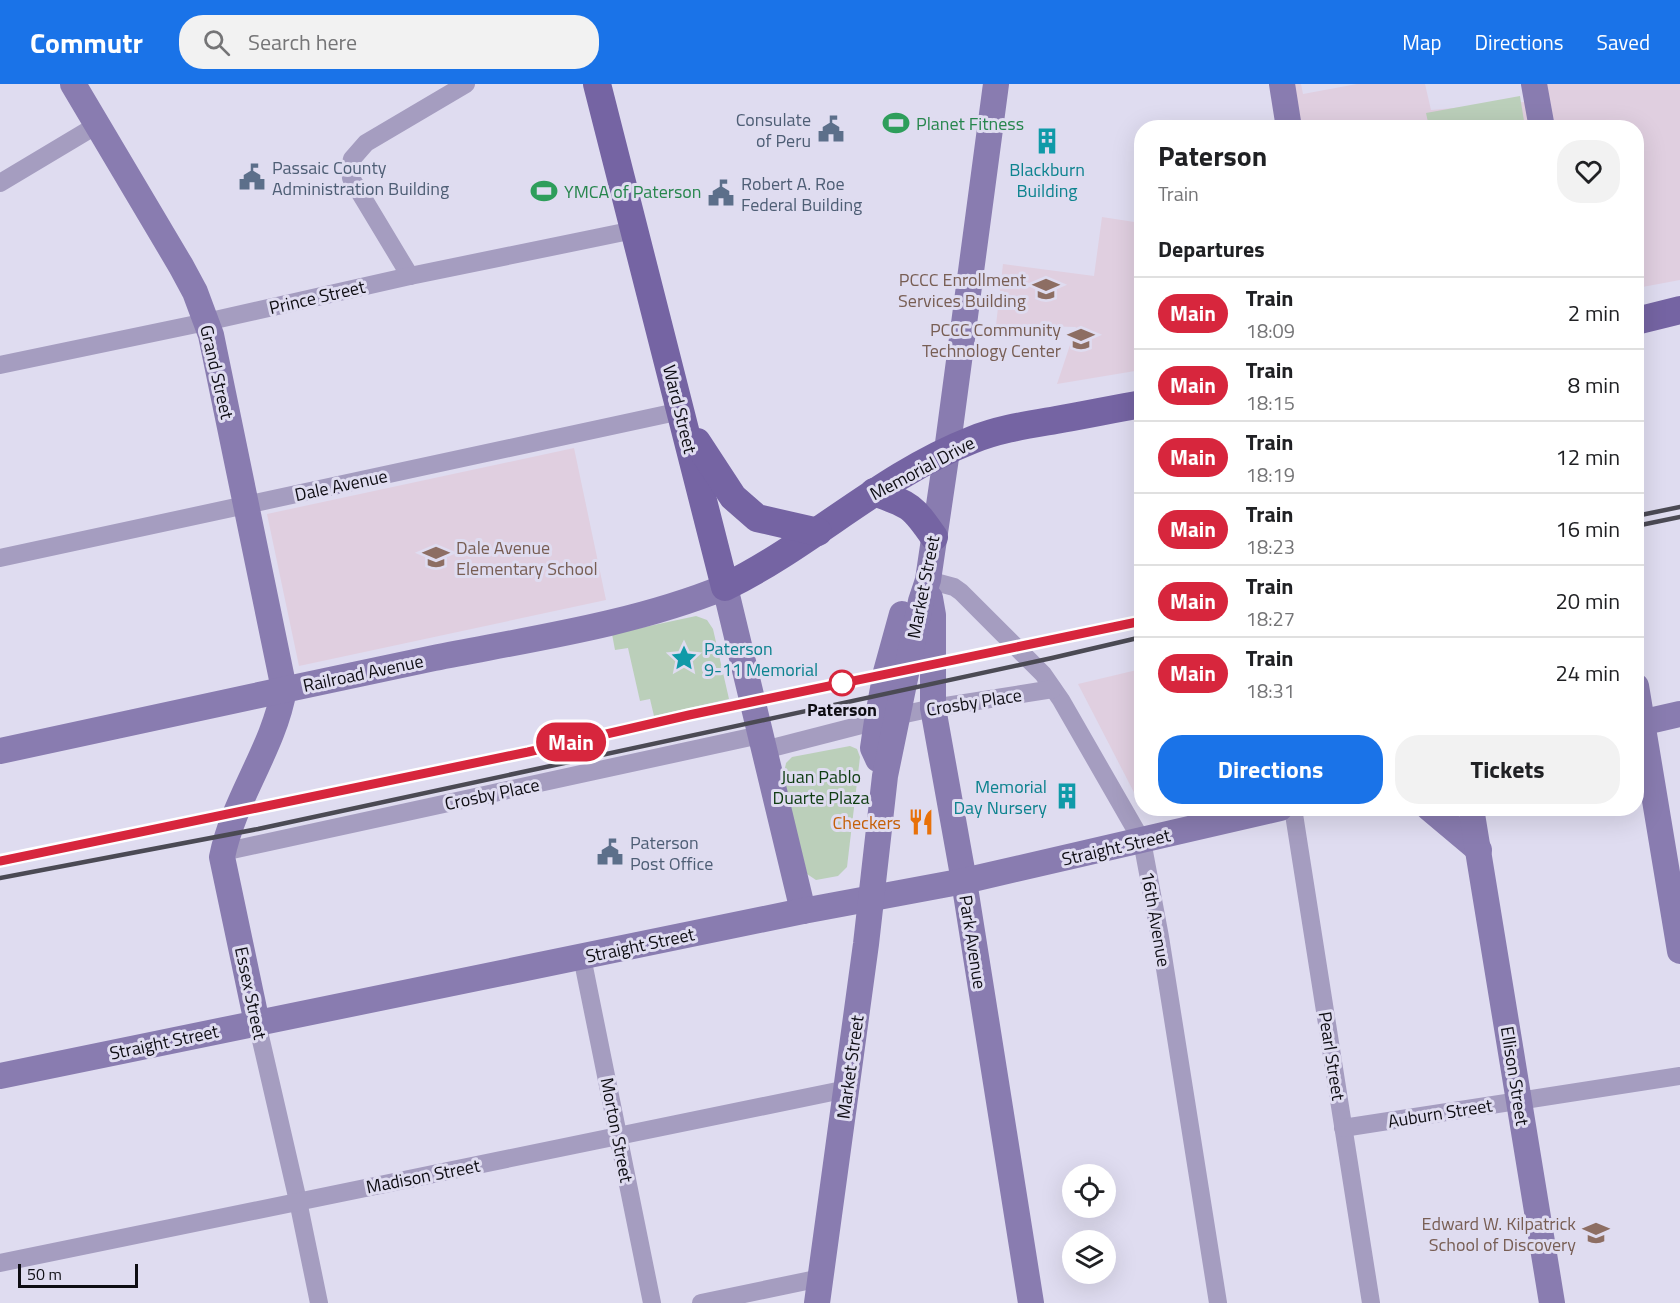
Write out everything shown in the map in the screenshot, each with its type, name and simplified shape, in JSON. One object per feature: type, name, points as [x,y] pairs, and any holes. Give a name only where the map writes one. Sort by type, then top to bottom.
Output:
[{"type":"main road","name":"Grand Street","points":[[73,84],[181,266],[211,335],[284,689]]},
{"type":"main road","name":"Ward Street","points":[[597,84],[681,411],[803,911]]},
{"type":"main road","name":"Market Street","points":[[817,1303],[866,945],[885,776],[886,718],[925,590],[947,451],[996,84]]},
{"type":"main road","points":[[1282,84],[1287,120]]},
{"type":"main road","points":[[1534,84],[1541,120]]},
{"type":"main road","points":[[1644,319],[1680,310]]},
{"type":"main road","points":[[1644,319],[1680,319]]},
{"type":"main road","name":"Memorial Drive","points":[[724,587],[759,570],[874,492],[947,451],[991,433],[1015,427],[1134,405]]},
{"type":"main road","points":[[681,411],[710,463],[733,497],[757,518],[818,532]]},
{"type":"main road","points":[[874,492],[907,504],[917,512],[934,537]]},
{"type":"main road","name":"Railroad Avenue","points":[[0,751],[284,689],[607,623],[696,599],[724,587]]},
{"type":"main road","name":"Park Avenue","points":[[925,590],[933,615],[933,708],[964,881],[1031,1303]]},
{"type":"main road","name":"Essex Street","points":[[256,1023],[222,857],[235,815],[274,723],[284,689]]},
{"type":"main road","points":[[1644,723],[1680,714]]},
{"type":"main road","points":[[1644,747],[1680,951]]},
{"type":"main road","name":"Straight Street","points":[[0,1076],[803,911],[964,881],[1247,816]]},
{"type":"main road","points":[[1439,816],[1479,850]]},
{"type":"main road","name":"Ellison Street","points":[[1473,816],[1552,1303]]},
{"type":"street","points":[[410,276],[351,177],[352,159],[366,143],[466,84]]},
{"type":"street","points":[[0,183],[97,125]]},
{"type":"street","name":"Prince Street","points":[[0,365],[634,230]]},
{"type":"street","name":"Dale Avenue","points":[[0,558],[681,411]]},
{"type":"street","name":"16th Avenue","points":[[925,590],[947,585],[961,592],[1043,675],[1142,841],[1160,937],[1218,1303]]},
{"type":"street","name":"Crosby Place","points":[[223,852],[933,708],[1053,689]]},
{"type":"street","name":"Pearl Street","points":[[1294,816],[1371,1303]]},
{"type":"street","name":"Morton Street","points":[[582,957],[652,1303]]},
{"type":"street","name":"Essex Street","points":[[256,1023],[298,1201],[319,1303]]},
{"type":"street","name":"Auburn Street","points":[[1343,1128],[1680,1076]]},
{"type":"street","name":"Madison Street","points":[[0,1263],[847,1089]]},
{"type":"street","points":[[701,1303],[820,1278]]},
{"type":"shaded area","points":[[1273,84],[1301,84],[1303,94],[1357,84],[1425,84],[1431,110],[1547,100],[1545,84],[1680,84],[1680,280],[1644,287],[1644,120],[1279,120]]},
{"type":"shaded area","points":[[1102,217],[1134,222],[1134,371],[1057,384],[1076,327],[996,325],[1003,264],[1094,276]]},
{"type":"shaded area","name":"Dale Avenue Elementary School","points":[[574,448],[606,600],[299,666],[267,514]]},
{"type":"shaded area","points":[[1134,671],[1134,792],[1078,684]]},
{"type":"green space","points":[[1520,96],[1524,120],[1428,120],[1426,113]]},
{"type":"green space","points":[[696,616],[707,620],[713,629],[729,699],[654,716],[650,699],[640,701],[628,648],[615,650],[612,634]]},
{"type":"green space","name":"Juan Pablo Duarte Plaza","points":[[850,746],[857,749],[860,757],[847,867],[838,876],[816,880],[807,874],[783,778],[786,763],[792,757]]},
{"type":"railway","points":[[1644,514],[1680,507]]},
{"type":"railway","points":[[1644,524],[1680,517]]},
{"type":"railway","points":[[0,861],[528,752],[666,720],[1134,623]]},
{"type":"railway","points":[[0,878],[258,829],[1134,639]]},
{"type":"train","name":"Main","points":[[0,861],[528,752],[689,715],[1134,622]]},
{"type":"place","name":"Planet Fitness","points":[[896,123]]},
{"type":"place","name":"Consulate of Peru","points":[[831,129]]},
{"type":"place","name":"Blackburn Building","points":[[1047,141]]},
{"type":"place","name":"Passaic County Administration Building","points":[[252,177]]},
{"type":"place","name":"YMCA of Paterson","points":[[544,191]]},
{"type":"place","name":"Robert A. Roe Federal Building","points":[[721,193]]},
{"type":"place","name":"PCCC Enrollment Services Building","points":[[1046,289]]},
{"type":"place","name":"PCCC Community Technology Center","points":[[1081,339]]},
{"type":"place","name":"Dale Avenue Elementary School","points":[[436,557]]},
{"type":"place","name":"Paterson 9-11 Memorial","points":[[684,658]]},
{"type":"place","name":"Paterson","points":[[842,683]]},
{"type":"place","name":"Memorial Day Nursery","points":[[1067,796]]},
{"type":"place","name":"Checkers","points":[[921,822]]},
{"type":"place","name":"Paterson Post Office","points":[[610,852]]},
{"type":"place","name":"Edward W. Kilpatrick School of Discovery","points":[[1596,1233]]}]
